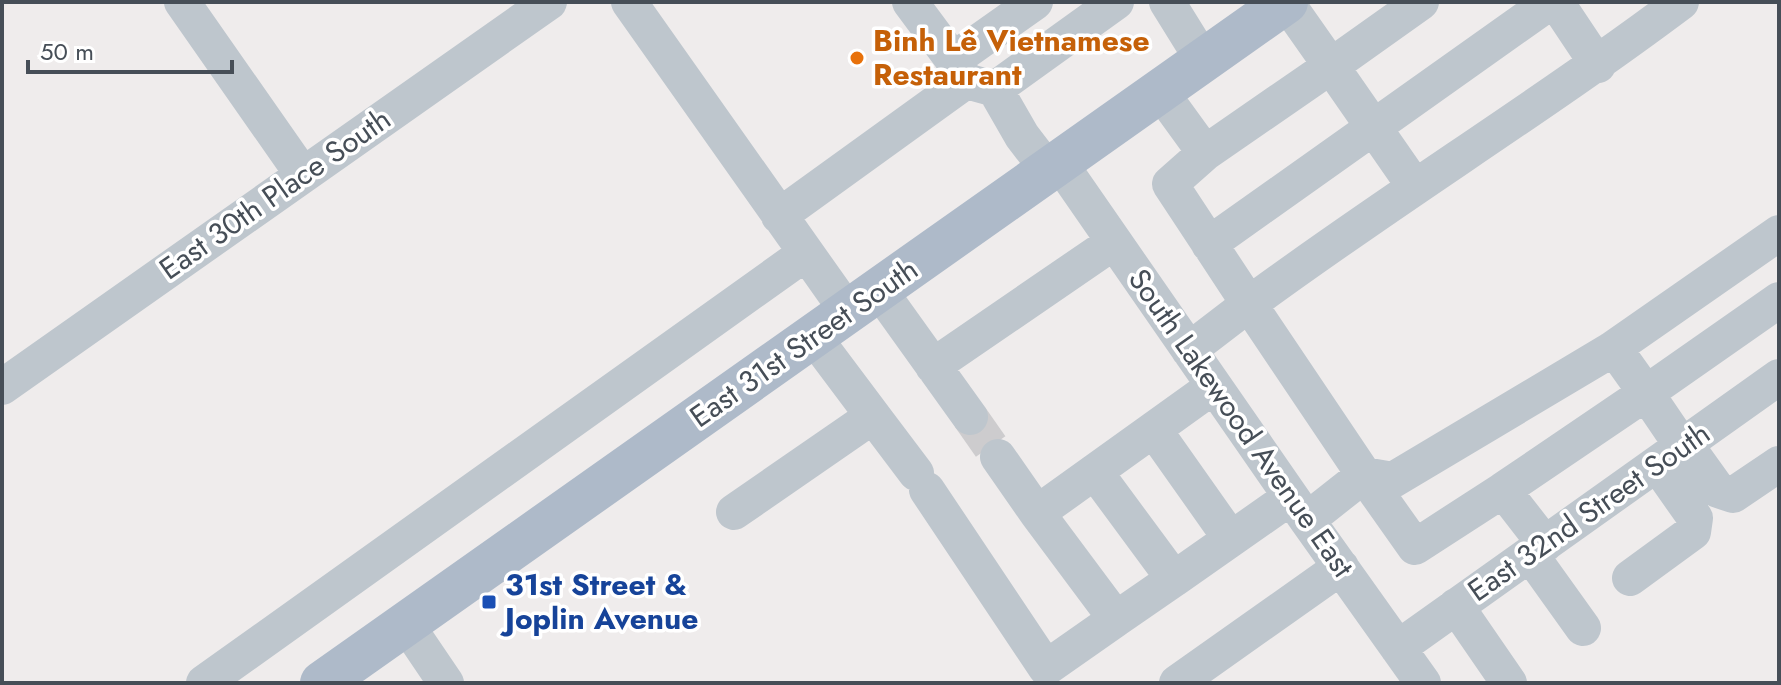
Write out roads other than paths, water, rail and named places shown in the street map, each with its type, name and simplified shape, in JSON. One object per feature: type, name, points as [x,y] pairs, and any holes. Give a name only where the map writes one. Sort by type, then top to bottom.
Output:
[{"type":"main road","name":"East 31st Street South","points":[[322,683],[1160,91],[1265,8]]},
{"type":"street","points":[[182,2],[303,175]]},
{"type":"street","name":"East 30th Place South","points":[[2,387],[549,2]]},
{"type":"street","points":[[629,2],[846,313],[873,416],[922,482],[1046,668],[1231,539],[1364,475],[1393,480],[1614,348],[1779,233]]},
{"type":"street","name":"South Lakewood Avenue East","points":[[910,2],[1022,136],[1054,166],[1114,242],[1423,683]]},
{"type":"street","points":[[972,77],[1035,2]]},
{"type":"street","points":[[779,216],[972,77],[1116,2]]},
{"type":"street","points":[[1167,2],[1203,60]]},
{"type":"street","points":[[1421,2],[1205,153],[1170,184],[1415,547],[1779,300]]},
{"type":"street","points":[[1209,244],[1550,2]]},
{"type":"street","points":[[1556,2],[1598,65]]},
{"type":"street","points":[[1189,350],[1415,187],[1598,65],[1681,2]]},
{"type":"street","points":[[1265,8],[1331,66],[1415,187]]},
{"type":"street","points":[[1160,91],[1205,153]]},
{"type":"street","points":[[933,366],[1114,242]]},
{"type":"street","points":[[204,683],[806,253]]},
{"type":"street","points":[[846,313],[933,366],[970,417]]},
{"type":"street","points":[[1614,348],[1646,393],[1675,451],[1695,518],[1693,532],[1630,578]]},
{"type":"street","name":"East 32nd Street South","points":[[1398,648],[1779,377]]},
{"type":"street","points":[[1037,513],[1214,386]]},
{"type":"street","points":[[734,512],[873,416]]},
{"type":"street","points":[[1154,430],[1231,539]]},
{"type":"street","points":[[1675,451],[1718,490],[1733,495],[1779,464]]},
{"type":"street","points":[[998,457],[1116,619]]},
{"type":"street","points":[[1095,472],[1174,579]]},
{"type":"street","points":[[1503,490],[1583,628]]},
{"type":"street","points":[[1177,683],[1341,567]]},
{"type":"street","points":[[1456,606],[1509,683]]},
{"type":"street","points":[[406,624],[446,683]]},
{"type":"tunnel","points":[[970,417],[998,457]]},
{"type":"place","name":"Binh Lê Vietnamese Restaurant","points":[[857,58]]},
{"type":"place","name":"31st Street & Joplin Avenue","points":[[489,602]]}]
